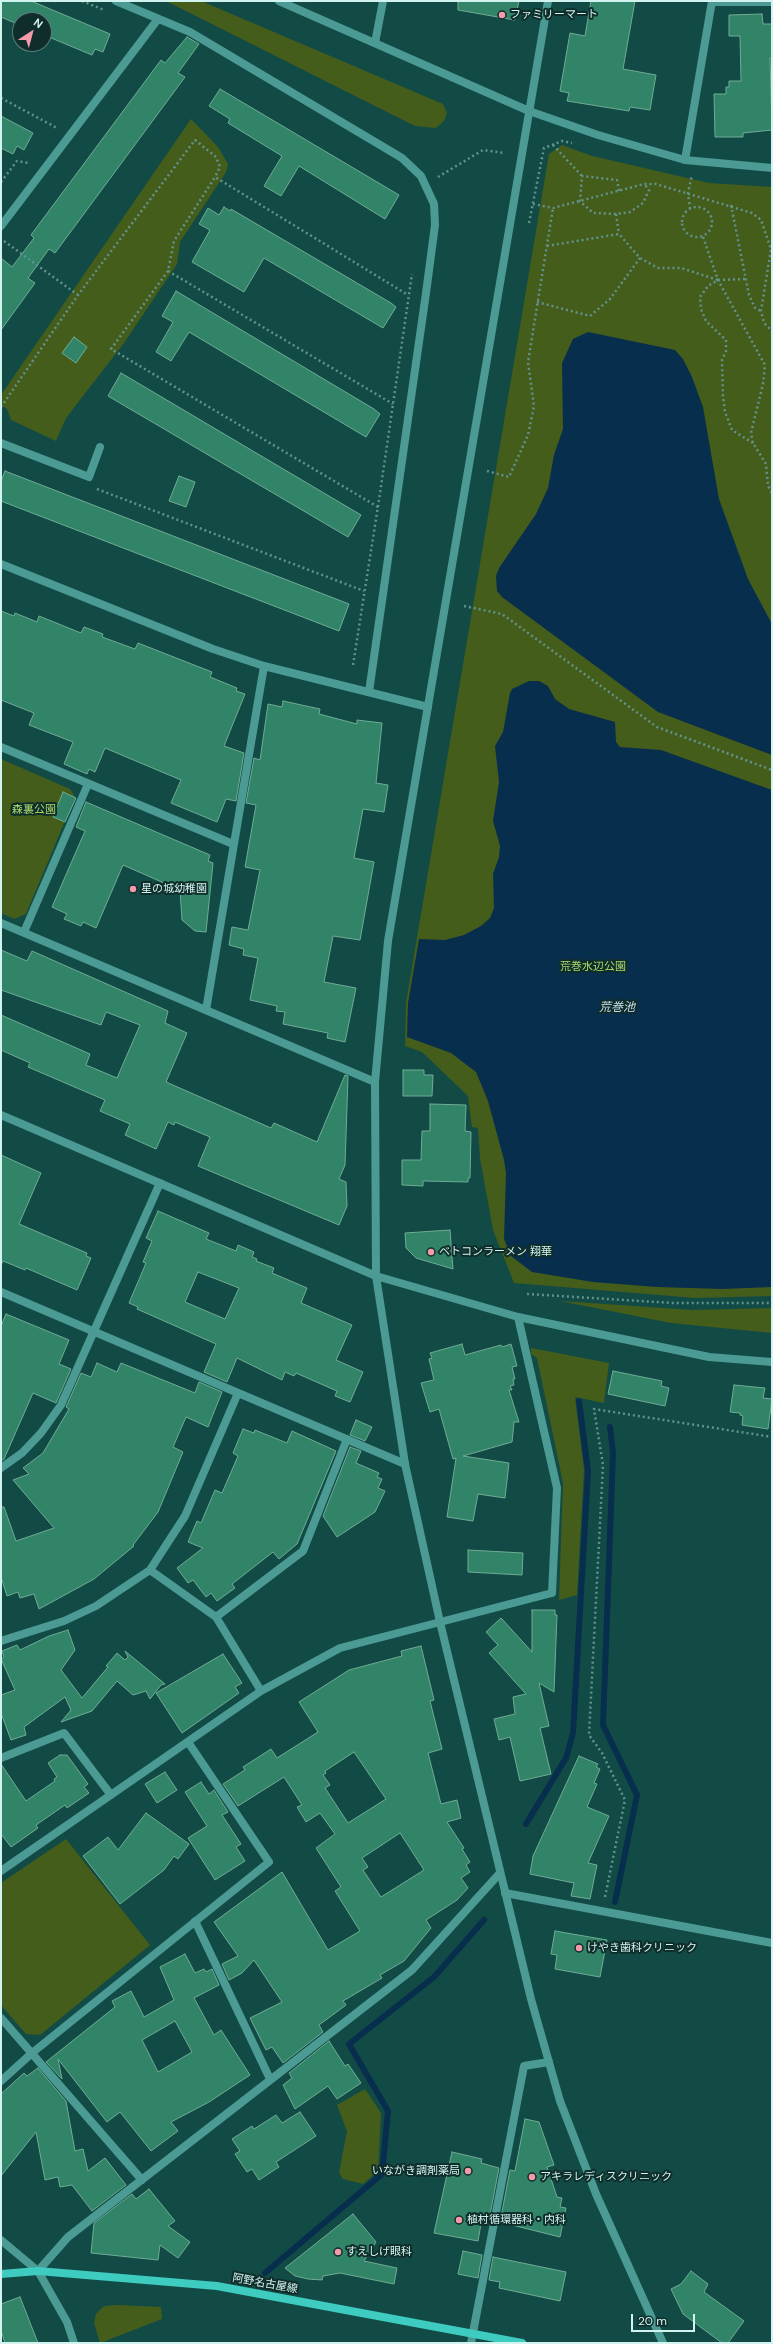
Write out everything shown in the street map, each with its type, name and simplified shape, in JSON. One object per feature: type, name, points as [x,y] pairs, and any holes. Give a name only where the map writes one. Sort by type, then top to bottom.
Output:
[{"type":"main road","name":"阿野名古屋線","points":[[1,2274],[38,2270],[217,2286],[522,2343]]},
{"type":"street","points":[[116,1],[197,36],[402,158],[421,176],[434,204],[435,225],[369,692]]},
{"type":"street","points":[[279,1],[529,111],[598,135],[685,160],[772,168]]},
{"type":"street","points":[[375,43],[383,1]]},
{"type":"street","points":[[548,1],[388,941],[375,1082],[376,1276],[405,1464],[440,1622],[504,1893],[549,2062],[560,2101],[596,2194],[663,2343]]},
{"type":"street","points":[[685,160],[712,1],[772,2]]},
{"type":"street","points":[[1,226],[158,19]]},
{"type":"street","points":[[1,444],[89,477],[100,447]]},
{"type":"street","points":[[1,564],[213,649],[264,666],[428,707]]},
{"type":"street","points":[[206,1010],[264,666]]},
{"type":"street","points":[[1,747],[233,844]]},
{"type":"street","points":[[24,932],[88,784]]},
{"type":"street","points":[[1,923],[375,1082]]},
{"type":"street","points":[[1,1114],[376,1276],[518,1317],[709,1357],[772,1362]]},
{"type":"street","points":[[1,1468],[22,1453],[41,1433],[61,1405],[160,1183]]},
{"type":"street","points":[[1,1292],[405,1464]]},
{"type":"street","points":[[1,1871],[261,1690],[340,1648],[552,1593],[557,1488],[518,1317]]},
{"type":"street","points":[[1,1640],[64,1622],[96,1606],[150,1570],[184,1516],[238,1393]]},
{"type":"street","points":[[216,1617],[303,1551],[347,1439]]},
{"type":"street","points":[[150,1570],[216,1617],[261,1690]]},
{"type":"street","points":[[1,1758],[64,1733],[111,1795]]},
{"type":"street","points":[[1,2081],[32,2053],[269,1862],[188,1742]]},
{"type":"street","points":[[38,2270],[68,2237],[412,1970],[500,1873]]},
{"type":"street","points":[[504,1893],[772,1943]]},
{"type":"street","points":[[195,1921],[270,2079]]},
{"type":"street","points":[[1,2018],[142,2180]]},
{"type":"street","points":[[471,2343],[524,2066],[549,2062]]},
{"type":"street","points":[[1,2240],[38,2270],[67,2322],[74,2343]]},
{"type":"path","points":[[82,1],[111,13]]},
{"type":"path","points":[[1,98],[57,128]]},
{"type":"path","points":[[52,134],[60,123]]},
{"type":"path","points":[[1,407],[78,295],[195,140],[216,157],[220,167],[174,241],[168,271],[111,349],[378,507]]},
{"type":"path","points":[[529,223],[544,148],[562,141],[577,145]]},
{"type":"path","points":[[553,145],[582,176],[616,180],[619,191]]},
{"type":"path","points":[[425,184],[483,150],[504,153]]},
{"type":"path","points":[[1,182],[18,160],[28,164],[33,158]]},
{"type":"path","points":[[684,173],[699,176]]},
{"type":"path","points":[[692,175],[688,193],[690,209],[683,217],[683,227],[688,234],[703,237]]},
{"type":"path","points":[[580,201],[582,176]]},
{"type":"path","points":[[215,177],[409,295]]},
{"type":"path","points":[[533,204],[553,208],[644,184],[656,184],[731,205],[752,213],[761,220],[771,249],[761,311],[764,323],[772,331]]},
{"type":"path","points":[[580,201],[593,213],[616,214],[630,212],[643,203],[650,190],[644,184]]},
{"type":"path","points":[[731,205],[749,296],[755,308],[761,311]]},
{"type":"path","points":[[487,471],[509,477],[528,435],[534,406],[528,362],[553,208]]},
{"type":"path","points":[[690,209],[704,209],[711,216],[712,226],[703,237]]},
{"type":"path","points":[[616,214],[619,234],[640,258],[658,268],[681,268],[718,280],[746,279]]},
{"type":"path","points":[[546,246],[619,234]]},
{"type":"path","points":[[703,237],[718,280],[765,365],[763,384],[752,424],[753,443]]},
{"type":"path","points":[[1,238],[78,295]]},
{"type":"path","points":[[537,302],[590,316],[610,299],[640,258]]},
{"type":"path","points":[[352,665],[378,507],[412,268]]},
{"type":"path","points":[[168,271],[393,404]]},
{"type":"path","points":[[718,280],[708,286],[700,297],[701,309],[706,321],[726,340],[726,351],[722,360],[725,412],[732,430],[753,443],[766,464],[768,486],[772,493]]},
{"type":"path","points":[[92,486],[364,591]]},
{"type":"path","points":[[464,606],[502,614],[657,727],[772,770]]},
{"type":"path","points":[[527,1294],[673,1303],[772,1303]]},
{"type":"path","points":[[602,1911],[625,1800],[602,1753],[589,1735],[603,1465],[594,1409],[772,1437]]},
{"type":"green space","points":[[166,1],[201,1],[443,104],[447,113],[444,121],[436,128],[415,126]]},
{"type":"green space","points":[[191,119],[218,147],[228,164],[226,172],[180,242],[177,264],[124,343],[66,418],[56,441],[11,420],[7,409],[1,404],[1,395]]},
{"type":"green space","name":"荒巻水辺公園","points":[[562,145],[592,156],[709,183],[772,187],[772,1296],[695,1298],[514,1283],[493,1230],[480,1158],[478,1128],[472,1127],[468,1096],[422,1052],[405,1046],[406,1003],[549,154]]},
{"type":"green space","name":"森裏公園","points":[[1,759],[70,789],[75,797],[26,914],[14,919],[1,913]]},
{"type":"green space","points":[[560,1301],[693,1310],[772,1308],[772,1333],[671,1323]]},
{"type":"green space","points":[[531,1348],[609,1363],[604,1403],[575,1397],[584,1470],[577,1595],[559,1600],[563,1483],[537,1358],[531,1354]]},
{"type":"green space","points":[[66,1839],[150,1945],[40,2035],[26,2034],[1,2005],[1,1883]]},
{"type":"green space","points":[[365,2089],[381,2113],[378,2171],[363,2184],[343,2179],[339,2173],[347,2131],[337,2105]]},
{"type":"green space","points":[[118,2305],[161,2307],[162,2319],[100,2343],[94,2323],[96,2314],[104,2306]]},
{"type":"water","points":[[588,332],[675,350],[683,359],[692,377],[703,407],[719,499],[748,579],[772,624],[772,755],[658,712],[502,597],[497,591],[496,576],[499,568],[536,514],[548,488],[554,455],[563,429],[562,363],[573,339]]},
{"type":"water","name":"荒巻池","points":[[529,681],[539,681],[548,686],[555,699],[569,709],[615,722],[616,742],[620,747],[661,750],[772,790],[772,1287],[722,1289],[657,1287],[593,1282],[532,1272],[511,1256],[504,1239],[506,1173],[504,1160],[488,1101],[476,1072],[451,1053],[407,1037],[408,1003],[419,939],[445,940],[464,935],[481,926],[490,918],[494,908],[493,874],[499,857],[500,846],[493,821],[499,782],[495,746],[503,732],[512,689]]},
{"type":"building","points":[[1,1],[31,1],[110,34],[103,52],[95,49],[92,55],[52,38],[52,12],[12,12],[12,22],[1,17]]},
{"type":"building","name":"ファミリーマート","points":[[458,1],[519,1],[515,20],[458,10]]},
{"type":"building","points":[[591,1],[635,1],[623,69],[656,75],[650,110],[630,107],[629,111],[567,101],[569,93],[560,91],[570,33],[585,36]]},
{"type":"building","points":[[762,14],[763,24],[772,24],[772,58],[770,58],[772,130],[743,133],[743,137],[715,137],[714,94],[726,94],[726,87],[729,87],[729,81],[741,81],[740,36],[729,36],[729,15]]},
{"type":"building","points":[[187,37],[199,44],[178,73],[185,77],[55,253],[49,249],[28,278],[35,283],[1,330],[1,258],[12,267],[34,238],[31,235],[161,60],[165,63]]},
{"type":"building","points":[[220,89],[399,195],[385,219],[299,166],[281,196],[264,186],[282,156],[228,123],[230,119],[209,106]]},
{"type":"building","points":[[1,116],[33,133],[24,150],[17,146],[13,154],[1,148]]},
{"type":"building","points":[[224,207],[230,211],[231,209],[391,303],[396,307],[383,328],[264,258],[244,292],[192,262],[210,230],[199,224],[208,208],[219,215]]},
{"type":"building","points":[[176,291],[374,409],[380,414],[366,437],[189,332],[171,361],[156,352],[173,322],[162,316]]},
{"type":"building","points":[[74,337],[87,347],[76,363],[62,353]]},
{"type":"building","points":[[121,373],[361,515],[348,537],[108,396]]},
{"type":"building","points":[[5,471],[349,604],[339,631],[1,501],[1,481]]},
{"type":"building","points":[[179,476],[195,482],[186,507],[169,501]]},
{"type":"building","points":[[1,611],[14,616],[15,613],[37,622],[39,616],[81,633],[84,627],[103,634],[102,637],[135,649],[138,643],[212,672],[210,677],[237,688],[236,691],[245,694],[224,746],[244,753],[236,801],[226,799],[217,822],[171,803],[181,780],[105,748],[95,772],[89,769],[87,774],[64,764],[73,742],[29,725],[34,713],[1,700]]},
{"type":"building","points":[[283,701],[320,709],[319,714],[357,724],[357,720],[382,723],[376,783],[388,785],[384,812],[363,809],[354,858],[374,862],[360,940],[333,936],[324,982],[356,988],[345,1042],[327,1038],[328,1033],[283,1024],[285,1012],[276,1011],[277,1006],[250,1000],[258,958],[243,955],[244,949],[229,945],[232,927],[248,930],[260,870],[245,867],[256,805],[246,803],[254,758],[260,760],[268,704],[282,707]]},
{"type":"building","points":[[63,792],[76,798],[65,822],[53,817]]},
{"type":"building","points":[[86,802],[210,855],[208,861],[213,863],[206,932],[195,931],[182,920],[180,890],[123,865],[96,928],[83,922],[81,926],[64,919],[67,914],[52,907],[85,831],[76,827]]},
{"type":"building","points":[[1,950],[27,961],[32,951],[168,1011],[165,1023],[187,1033],[166,1082],[271,1128],[274,1123],[317,1142],[345,1075],[348,1076],[345,1165],[339,1179],[346,1182],[347,1206],[339,1225],[198,1166],[210,1137],[175,1122],[174,1125],[168,1122],[156,1149],[125,1135],[130,1124],[100,1111],[105,1100],[28,1067],[30,1063],[1,1050],[1,1015],[90,1054],[86,1065],[117,1078],[140,1025],[106,1012],[101,1025],[1,990]]},
{"type":"building","points":[[403,1070],[424,1070],[424,1075],[433,1075],[432,1096],[403,1096]]},
{"type":"building","points":[[430,1104],[466,1105],[465,1131],[471,1132],[470,1178],[468,1178],[468,1182],[423,1181],[423,1186],[402,1185],[402,1160],[421,1160],[422,1131],[430,1131]]},
{"type":"building","points":[[1,1155],[41,1173],[19,1224],[87,1253],[86,1256],[91,1258],[77,1290],[26,1268],[25,1270],[3,1261],[1,1265]]},
{"type":"building","points":[[158,1211],[209,1233],[206,1239],[236,1251],[238,1245],[254,1252],[252,1257],[257,1259],[256,1261],[274,1268],[272,1273],[307,1288],[301,1303],[352,1325],[336,1360],[363,1372],[350,1402],[335,1396],[337,1391],[296,1373],[294,1376],[285,1372],[282,1380],[237,1358],[227,1382],[204,1372],[216,1344],[137,1309],[138,1307],[129,1303],[146,1263],[143,1262],[152,1241],[146,1238]],"holes":[[[198,1272],[239,1288],[225,1319],[185,1302]]]},
{"type":"building","name":"ベトコンラーメン 翔華","points":[[450,1230],[453,1269],[416,1258],[406,1248],[405,1233]]},
{"type":"building","points":[[6,1314],[69,1340],[59,1364],[71,1369],[56,1403],[33,1393],[4,1459],[1,1461],[1,1326]]},
{"type":"building","points":[[462,1344],[465,1355],[501,1345],[502,1347],[511,1344],[517,1366],[512,1367],[515,1379],[513,1379],[514,1385],[510,1386],[512,1390],[509,1390],[519,1422],[514,1422],[512,1442],[463,1456],[509,1463],[505,1498],[478,1494],[473,1521],[447,1517],[456,1458],[453,1459],[439,1409],[430,1412],[421,1383],[434,1380],[429,1359],[432,1358],[430,1353]]},
{"type":"building","points":[[97,1363],[117,1372],[121,1363],[195,1393],[199,1382],[222,1392],[208,1427],[186,1417],[173,1447],[183,1452],[158,1512],[133,1545],[134,1546],[94,1579],[39,1609],[34,1594],[20,1598],[18,1592],[7,1596],[1,1577],[1,1507],[4,1507],[16,1541],[54,1528],[13,1480],[29,1474],[23,1468],[43,1453],[69,1409],[66,1407],[81,1373],[91,1377]]},
{"type":"building","points":[[613,1371],[662,1381],[661,1386],[669,1388],[665,1406],[608,1394]]},
{"type":"building","points":[[734,1385],[765,1388],[763,1398],[772,1399],[768,1429],[742,1425],[743,1416],[740,1415],[740,1413],[730,1412]]},
{"type":"building","points":[[356,1420],[372,1427],[365,1441],[350,1435]]},
{"type":"building","points":[[243,1429],[254,1433],[255,1430],[287,1443],[292,1431],[336,1451],[297,1544],[279,1559],[273,1552],[232,1584],[235,1588],[217,1601],[211,1593],[206,1597],[193,1580],[188,1583],[177,1568],[203,1548],[188,1542],[197,1521],[201,1523],[215,1490],[222,1493],[238,1456],[233,1453]]},
{"type":"building","points":[[350,1447],[361,1451],[356,1463],[379,1473],[377,1477],[382,1479],[378,1488],[385,1491],[375,1512],[337,1537],[323,1516]]},
{"type":"building","points":[[468,1550],[523,1553],[522,1575],[468,1572]]},
{"type":"building","points":[[532,1610],[555,1610],[555,1615],[557,1615],[554,1692],[539,1683],[549,1726],[540,1728],[551,1774],[520,1781],[510,1737],[499,1740],[494,1719],[515,1714],[513,1697],[526,1694],[489,1653],[498,1645],[486,1632],[501,1618],[532,1652]]},
{"type":"building","points":[[68,1630],[75,1650],[61,1670],[82,1698],[108,1667],[106,1666],[117,1653],[125,1660],[128,1657],[125,1651],[165,1684],[161,1685],[150,1699],[146,1691],[133,1695],[117,1681],[92,1711],[61,1722],[71,1710],[65,1697],[24,1727],[26,1735],[11,1740],[1,1713],[1,1695],[15,1690],[1,1659],[4,1657],[2,1651],[17,1645],[20,1650],[49,1636]]},
{"type":"building","points":[[421,1646],[434,1700],[430,1701],[442,1749],[428,1753],[441,1804],[457,1800],[461,1818],[447,1822],[464,1848],[462,1849],[470,1862],[466,1865],[470,1872],[461,1878],[468,1888],[457,1900],[426,1920],[431,1928],[404,1961],[380,1975],[382,1978],[343,2001],[346,2005],[319,2025],[323,2032],[283,2063],[272,2047],[266,2050],[250,2018],[282,2002],[254,1960],[242,1973],[229,1980],[222,1964],[238,1956],[214,1922],[282,1872],[328,1950],[360,1931],[335,1891],[341,1887],[316,1848],[335,1834],[320,1813],[306,1822],[297,1807],[302,1805],[284,1777],[238,1806],[223,1784],[245,1770],[243,1767],[271,1749],[277,1758],[318,1732],[299,1702],[349,1670],[402,1656],[401,1651]],"holes":[[[354,1752],[386,1799],[348,1823],[325,1788],[330,1785],[323,1775],[326,1773],[325,1771]],[[400,1833],[424,1870],[381,1897],[363,1870],[368,1867],[362,1858]]]},
{"type":"building","points":[[223,1654],[242,1683],[235,1687],[239,1693],[182,1733],[156,1693]]},
{"type":"building","points":[[60,1755],[67,1755],[88,1784],[84,1787],[89,1793],[67,1808],[65,1805],[36,1825],[38,1828],[11,1847],[1,1834],[1,1764],[26,1801],[55,1781],[54,1779],[57,1777],[48,1763]]},
{"type":"building","points":[[579,1756],[598,1764],[596,1767],[600,1769],[594,1783],[597,1784],[587,1807],[609,1816],[588,1863],[597,1865],[590,1899],[571,1896],[574,1883],[530,1874],[533,1856]]},
{"type":"building","points":[[165,1772],[177,1790],[157,1803],[145,1784]]},
{"type":"building","points":[[201,1782],[209,1794],[214,1790],[228,1812],[222,1815],[241,1844],[236,1847],[245,1861],[215,1880],[188,1838],[207,1826],[185,1792]]},
{"type":"building","points":[[146,1813],[189,1844],[178,1859],[174,1856],[164,1870],[120,1904],[83,1856],[108,1837],[118,1850]]},
{"type":"building","name":"けやき歯科クリニック","points":[[555,1931],[607,1940],[600,1977],[555,1969],[557,1955],[551,1954]]},
{"type":"building","points":[[185,1954],[195,1973],[204,1969],[206,1972],[212,1969],[219,1985],[194,1998],[214,2035],[221,2030],[250,2075],[209,2102],[171,2122],[178,2131],[151,2151],[120,2112],[107,2122],[58,2059],[62,2079],[46,2062],[115,2007],[112,2001],[131,1991],[144,2017],[174,2000],[160,1967]],"holes":[[[175,2021],[192,2052],[158,2072],[142,2040]]]},
{"type":"building","points":[[329,2041],[345,2066],[348,2064],[361,2083],[337,2099],[328,2086],[295,2109],[283,2085],[292,2078],[289,2073]]},
{"type":"building","points":[[38,2068],[66,2101],[75,2151],[83,2149],[88,2171],[105,2158],[126,2185],[92,2211],[72,2185],[60,2187],[58,2177],[45,2180],[36,2132],[1,2176],[1,2094],[24,2073],[27,2076]]},
{"type":"building","points":[[300,2112],[316,2136],[276,2162],[279,2167],[259,2180],[252,2169],[247,2172],[235,2154],[240,2151],[232,2139],[252,2126],[254,2129],[276,2115],[282,2123]]},
{"type":"building","name":"アキラレディスクリニック","points":[[525,2119],[539,2122],[554,2165],[547,2167],[557,2197],[562,2198],[560,2207],[566,2208],[560,2237],[500,2222],[510,2170],[515,2171]]},
{"type":"building","points":[[452,2152],[482,2159],[481,2163],[499,2168],[489,2220],[482,2218],[478,2241],[434,2233]]},
{"type":"building","points":[[149,2189],[175,2221],[168,2226],[190,2242],[178,2258],[160,2245],[158,2260],[91,2253],[94,2223],[132,2194],[136,2199]]},
{"type":"building","name":"すえしげ眼科","points":[[353,2214],[376,2242],[364,2261],[397,2268],[394,2284],[340,2273],[323,2276],[322,2280],[308,2279],[295,2276],[285,2268]]},
{"type":"building","points":[[463,2251],[482,2255],[478,2278],[458,2274]]},
{"type":"building","points":[[493,2257],[566,2272],[560,2301],[499,2288],[500,2282],[489,2280]]},
{"type":"building","points":[[691,2271],[708,2284],[704,2292],[744,2321],[728,2343],[722,2343],[683,2314],[671,2289],[681,2284]]},
{"type":"building","points":[[20,2297],[38,2343],[5,2343],[1,2331],[1,2304]]},
{"type":"waterway","points":[[526,1824],[566,1758],[573,1733],[588,1471],[579,1401]]},
{"type":"waterway","points":[[610,1427],[613,1453],[603,1725],[637,1795],[615,1902]]},
{"type":"waterway","points":[[265,2273],[382,2174],[388,2111],[349,2044],[434,1977],[484,1920]]},
{"type":"place","name":"ファミリーマート","points":[[502,15]]},
{"type":"place","name":"星の城幼稚園","points":[[133,889]]},
{"type":"place","name":"ベトコンラーメン 翔華","points":[[431,1252]]},
{"type":"place","name":"けやき歯科クリニック","points":[[579,1948]]},
{"type":"place","name":"いながき調剤薬局","points":[[468,2171]]},
{"type":"place","name":"アキラレディスクリニック","points":[[532,2177]]},
{"type":"place","name":"植村循環器科・内科","points":[[459,2220]]},
{"type":"place","name":"すえしげ眼科","points":[[338,2252]]}]
